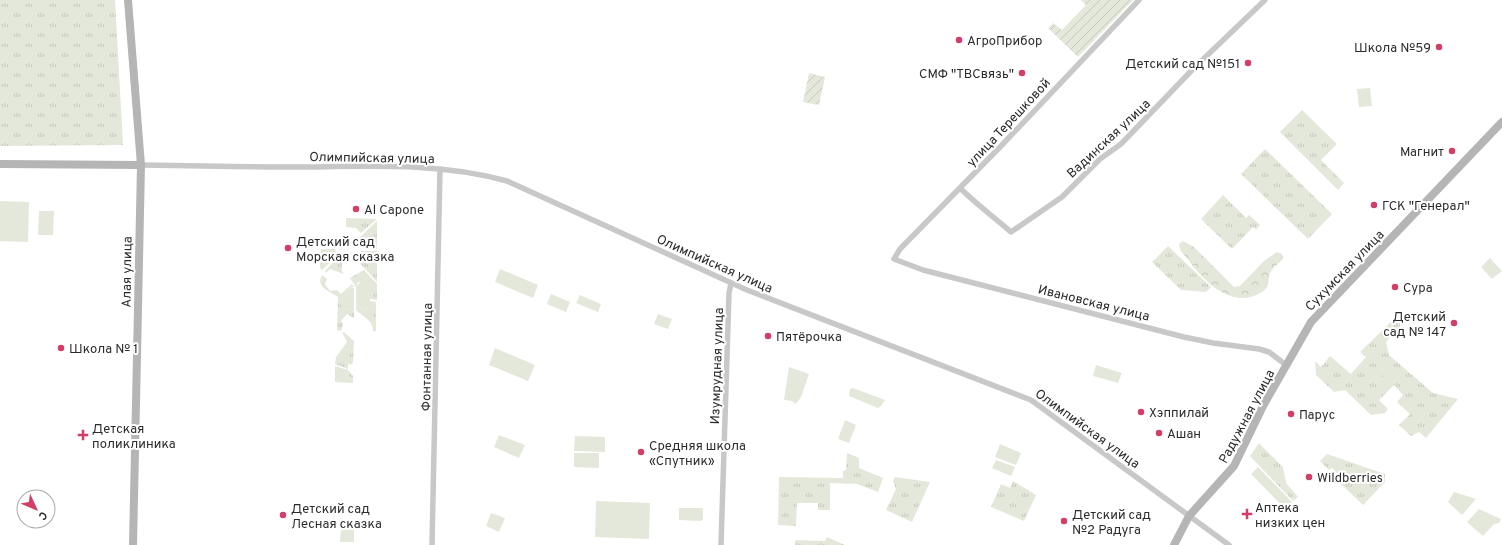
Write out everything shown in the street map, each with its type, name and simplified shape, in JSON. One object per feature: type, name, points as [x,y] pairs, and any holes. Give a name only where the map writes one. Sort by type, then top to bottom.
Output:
[{"type":"main road","name":"Алая улица","points":[[128,0],[140,165],[133,545]]},
{"type":"main road","name":"Сухумская улица","points":[[1305,332],[1316,316],[1502,122]]},
{"type":"main road","points":[[0,164],[140,165]]},
{"type":"main road","name":"Радужная улица","points":[[1174,545],[1189,516],[1234,466],[1262,406],[1305,332]]},
{"type":"street","name":"улица Терешковой","points":[[894,259],[900,249],[1139,0]]},
{"type":"street","name":"Вадинская улица","points":[[960,188],[976,204],[988,211],[1011,232],[1062,197],[1100,160],[1121,144],[1193,70],[1265,0]]},
{"type":"street","name":"Олимпийская улица","points":[[140,165],[397,166],[440,169],[486,175],[507,181],[731,283],[1031,400],[1229,545]]},
{"type":"street","name":"Фонтанная улица","points":[[432,545],[440,169]]},
{"type":"street","name":"Ивановская улица","points":[[894,259],[924,270],[1169,333],[1213,343],[1258,349],[1269,352],[1286,365]]},
{"type":"street","name":"Изумрудная улица","points":[[721,545],[728,300],[731,283]]},
{"type":"green space","points":[[0,0],[115,0],[123,145],[0,146]]},
{"type":"green space","points":[[1081,0],[1133,0],[1078,57],[1048,28],[1053,23],[1062,30],[1086,5]]},
{"type":"green space","points":[[809,73],[825,77],[819,105],[803,102]]},
{"type":"green space","points":[[1370,88],[1372,106],[1359,107],[1357,89]]},
{"type":"green space","points":[[1302,110],[1337,144],[1321,160],[1344,183],[1338,190],[1280,132]]},
{"type":"green space","points":[[1265,149],[1332,214],[1308,239],[1241,174]]},
{"type":"green space","points":[[1223,195],[1246,218],[1249,215],[1260,225],[1256,230],[1253,227],[1232,249],[1201,219]]},
{"type":"green space","points":[[0,201],[29,202],[28,242],[0,241]]},
{"type":"green space","points":[[39,211],[54,211],[53,235],[38,235]]},
{"type":"green space","points":[[346,218],[377,219],[361,233],[356,228],[346,227]]},
{"type":"green space","points":[[377,221],[377,249],[366,248],[363,238],[358,239]]},
{"type":"green space","points":[[1183,241],[1194,247],[1234,287],[1240,286],[1264,261],[1277,252],[1282,254],[1283,259],[1271,271],[1268,286],[1265,290],[1252,297],[1241,298],[1231,296],[1212,286],[1180,250],[1179,244]]},
{"type":"green space","points":[[1168,246],[1211,287],[1206,292],[1181,290],[1152,262]]},
{"type":"green space","points":[[321,249],[335,249],[338,255],[322,270],[320,268]]},
{"type":"green space","points":[[361,251],[377,251],[377,282],[357,260]]},
{"type":"green space","points":[[339,256],[342,257],[342,271],[344,274],[330,269],[326,273],[325,271]]},
{"type":"green space","points":[[1490,258],[1502,271],[1492,279],[1481,267]]},
{"type":"green space","points":[[500,269],[538,285],[533,298],[495,282]]},
{"type":"green space","points":[[364,270],[377,284],[377,300],[370,299],[370,283],[358,282],[356,287],[350,278]]},
{"type":"green space","points":[[322,275],[327,279],[325,284],[330,291],[337,290],[341,294],[352,284],[354,287],[349,288],[349,310],[354,310],[354,318],[347,314],[341,321],[343,324],[341,331],[337,330],[338,297],[322,286],[320,279]]},
{"type":"green space","points":[[364,277],[370,283],[370,305],[364,311],[356,304],[356,287]]},
{"type":"green space","points":[[350,288],[354,288],[354,310],[343,307],[339,300],[340,297]]},
{"type":"green space","points":[[551,294],[570,302],[566,312],[547,304]]},
{"type":"green space","points":[[580,295],[601,304],[598,312],[576,303]]},
{"type":"green space","points":[[370,301],[376,302],[376,331],[373,331],[373,327],[369,321],[356,310],[356,304],[364,311],[370,305]]},
{"type":"green space","points":[[658,314],[672,319],[668,329],[654,324]]},
{"type":"green space","points":[[1394,319],[1404,321],[1386,342],[1389,355],[1433,393],[1458,399],[1426,438],[1419,432],[1411,436],[1399,425],[1410,414],[1397,402],[1403,395],[1394,385],[1379,400],[1388,409],[1385,413],[1371,415],[1345,390],[1334,392],[1316,375],[1315,361],[1321,367],[1330,356],[1351,374],[1366,357],[1360,352]]},
{"type":"green space","points":[[342,332],[354,341],[353,363],[350,365],[348,363],[348,369],[335,364],[336,357],[347,342]]},
{"type":"green space","points":[[495,348],[535,365],[528,381],[489,365]]},
{"type":"green space","points":[[1383,359],[1398,374],[1390,383],[1375,368]]},
{"type":"green space","points":[[1096,365],[1122,373],[1118,383],[1093,376]]},
{"type":"green space","points":[[335,366],[348,370],[353,376],[353,383],[335,382]]},
{"type":"green space","points":[[789,367],[809,374],[801,397],[796,404],[792,401],[784,400]]},
{"type":"green space","points":[[853,388],[885,400],[878,408],[849,396],[850,389]]},
{"type":"green space","points":[[845,420],[856,425],[849,443],[838,439]]},
{"type":"green space","points":[[499,435],[525,445],[519,458],[494,447]]},
{"type":"green space","points":[[575,436],[605,437],[605,452],[574,451]]},
{"type":"green space","points":[[1259,443],[1283,467],[1286,483],[1298,497],[1293,501],[1250,456]]},
{"type":"green space","points":[[1000,444],[1021,453],[1016,465],[995,457]]},
{"type":"green space","points":[[574,453],[599,453],[599,468],[574,467]]},
{"type":"green space","points":[[847,453],[859,458],[859,468],[883,478],[878,492],[857,484],[830,483],[830,510],[818,510],[818,503],[797,503],[796,526],[778,525],[779,477],[843,478],[843,471],[846,470]]},
{"type":"green space","points":[[1327,454],[1385,474],[1385,482],[1363,505],[1341,484],[1344,480],[1332,468],[1329,470],[1320,461]]},
{"type":"green space","points":[[996,460],[1015,467],[1011,476],[992,468]]},
{"type":"green space","points":[[1258,467],[1292,502],[1285,509],[1251,474]]},
{"type":"green space","points":[[895,477],[930,482],[912,522],[886,510],[896,489],[893,481]]},
{"type":"green space","points":[[1013,481],[1036,495],[1024,521],[991,507],[1001,484],[1010,488]]},
{"type":"green space","points":[[1454,492],[1476,499],[1462,515],[1448,502]]},
{"type":"green space","points":[[596,501],[650,503],[649,539],[595,537]]},
{"type":"green space","points":[[679,508],[703,508],[703,519],[701,521],[679,520]]},
{"type":"green space","points":[[1479,509],[1501,519],[1499,523],[1494,524],[1483,536],[1467,522]]},
{"type":"green space","points":[[491,513],[505,518],[499,532],[486,526]]},
{"type":"green space","points":[[341,528],[354,528],[354,542],[340,542]]},
{"type":"green space","points":[[827,537],[845,545],[795,545],[795,540],[825,541]]},
{"type":"place","name":"АгроПрибор","points":[[959,40]]},
{"type":"place","name":"Школа №59","points":[[1439,47]]},
{"type":"place","name":"Детский сад №151","points":[[1248,63]]},
{"type":"place","name":"СМФ \"ТВСвязь\"","points":[[1022,73]]},
{"type":"place","name":"Магнит","points":[[1452,151]]},
{"type":"place","name":"ГСК \"Генерал\"","points":[[1374,205]]},
{"type":"place","name":"Al Capone","points":[[356,209]]},
{"type":"place","name":"Детский сад Морская сказка","points":[[288,248]]},
{"type":"place","name":"Сура","points":[[1395,287]]},
{"type":"place","name":"Детский сад № 147","points":[[1454,323]]},
{"type":"place","name":"Пятёрочка","points":[[768,336]]},
{"type":"place","name":"Школа № 1","points":[[61,348]]},
{"type":"place","name":"Хэппилай","points":[[1141,412]]},
{"type":"place","name":"Парус","points":[[1291,414]]},
{"type":"place","name":"Ашан","points":[[1159,433]]},
{"type":"place","name":"Детская поликлиника","points":[[83,435]]},
{"type":"place","name":"Средняя школа «Спутник»","points":[[641,452]]},
{"type":"place","name":"Wildberries","points":[[1309,477]]},
{"type":"place","name":"Аптека низких цен","points":[[1247,514]]},
{"type":"place","name":"Детский сад Лесная сказка","points":[[283,515]]},
{"type":"place","name":"Детский сад №2 Радуга","points":[[1064,521]]}]
